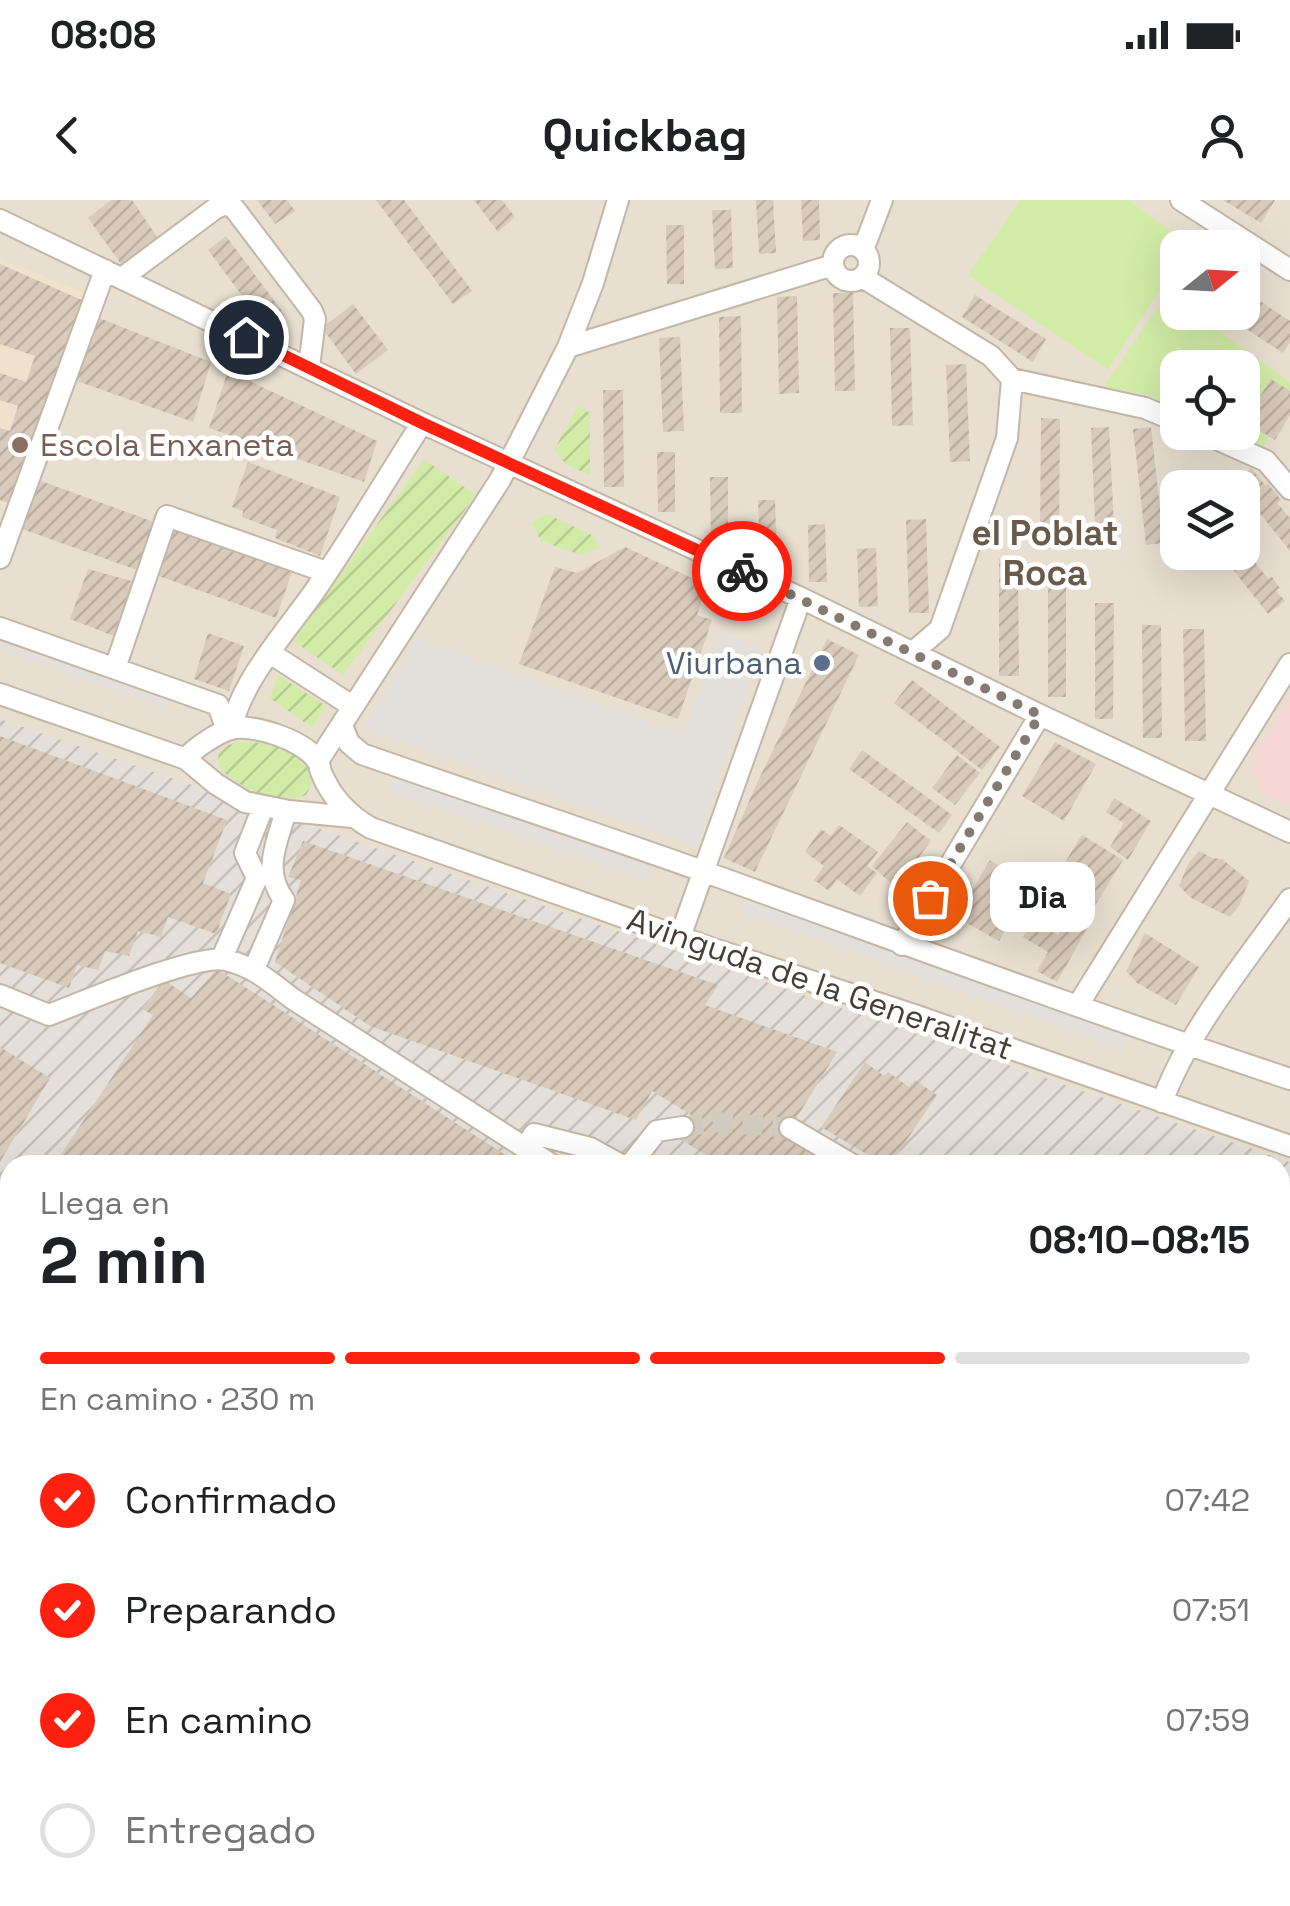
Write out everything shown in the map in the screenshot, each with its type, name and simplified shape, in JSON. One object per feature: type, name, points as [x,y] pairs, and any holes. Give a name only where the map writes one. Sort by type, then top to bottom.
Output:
[{"type":"street","points":[[287,811],[310,804],[321,790],[319,765],[347,716],[500,480],[568,347],[593,283],[618,200]]},
{"type":"street","points":[[863,250],[882,200]]},
{"type":"street","points":[[1181,200],[1288,264]]},
{"type":"street","points":[[0,558],[113,274],[216,208],[226,204],[234,208],[307,301],[314,319],[309,367]]},
{"type":"street","points":[[0,220],[1290,832]]},
{"type":"street","points":[[844,246],[863,250],[869,264],[862,276],[856,280],[843,279],[833,265],[835,254],[844,246]]},
{"type":"street","points":[[568,347],[833,265]]},
{"type":"street","points":[[862,276],[990,356],[1012,380],[1160,414]]},
{"type":"street","points":[[913,652],[940,629],[1007,438],[1012,380]]},
{"type":"street","points":[[216,784],[202,764],[204,750],[224,733],[270,652],[422,423]]},
{"type":"street","points":[[1241,450],[1266,461],[1290,490]]},
{"type":"street","points":[[115,668],[167,516],[326,572]]},
{"type":"street","points":[[680,936],[800,598]]},
{"type":"street","points":[[0,628],[218,705],[224,733]]},
{"type":"street","points":[[940,629],[952,671]]},
{"type":"street","points":[[270,652],[347,716],[349,743],[362,754],[1290,1079]]},
{"type":"street","points":[[1078,1005],[1290,664]]},
{"type":"street","points":[[0,694],[186,759],[245,802],[352,818]]},
{"type":"street","points":[[902,945],[1040,715]]},
{"type":"street","points":[[186,759],[190,752],[224,733],[246,728],[277,735],[308,750],[334,796],[352,818]]},
{"type":"street","points":[[222,958],[257,878],[245,853],[263,807]]},
{"type":"street","points":[[254,970],[284,900],[274,887],[272,858],[287,811]]},
{"type":"street","name":"Avinguda de la Generalitat","points":[[352,818],[446,856],[1290,1146]]},
{"type":"street","points":[[1162,1102],[1188,1046],[1290,899]]},
{"type":"street","points":[[0,995],[48,1014],[170,970],[222,958],[254,970],[536,1155]]},
{"type":"street","points":[[638,1155],[657,1130],[683,1127]]},
{"type":"street","points":[[790,1128],[836,1155]]},
{"type":"street","points":[[525,1148],[534,1134],[603,1155]]},
{"type":"shaded area","points":[[0,200],[1290,200],[1290,1155],[1270,1155],[0,719]]},
{"type":"shaded area","points":[[0,259],[88,294],[9,510],[0,507]]},
{"type":"shaded area","points":[[719,633],[760,647],[697,846],[364,729],[417,638],[684,735]]},
{"type":"shaded area","points":[[0,637],[171,696],[167,709],[0,650]]},
{"type":"shaded area","points":[[1290,697],[1290,806],[1266,794],[1255,777],[1254,763]]},
{"type":"shaded area","points":[[0,719],[1270,1155],[0,1155]]},
{"type":"shaded area","points":[[395,779],[653,867],[649,881],[391,793]]},
{"type":"shaded area","points":[[748,898],[1129,1035],[1123,1050],[743,913]]},
{"type":"green space","points":[[1020,200],[1128,200],[1169,230],[1160,230],[1160,290],[1108,370],[968,275]]},
{"type":"green space","points":[[1160,304],[1160,330],[1219,330],[1246,350],[1160,350],[1160,401],[1104,387]]},
{"type":"green space","points":[[1260,361],[1290,383],[1290,398],[1263,446]]},
{"type":"green space","points":[[578,406],[590,413],[590,475],[567,465],[554,450]]},
{"type":"green space","points":[[424,459],[476,495],[343,675],[293,641]]},
{"type":"green space","points":[[547,514],[594,536],[600,547],[581,555],[541,541],[531,522]]},
{"type":"green space","points":[[278,675],[326,706],[312,728],[270,698]]},
{"type":"green space","points":[[237,742],[262,743],[301,760],[311,776],[306,795],[274,799],[232,779],[221,769],[218,757],[226,746]]},
{"type":"building","points":[[111,200],[132,200],[158,238],[121,264],[88,218]]},
{"type":"building","points":[[257,200],[287,200],[295,211],[275,224]]},
{"type":"building","points":[[376,200],[404,200],[472,291],[453,304]]},
{"type":"building","points":[[474,200],[502,200],[515,217],[498,232]]},
{"type":"building","points":[[756,200],[773,200],[776,253],[759,254]]},
{"type":"building","points":[[801,200],[819,200],[820,240],[803,241]]},
{"type":"building","points":[[1223,200],[1275,200],[1261,223]]},
{"type":"building","points":[[712,210],[731,210],[733,268],[715,269]]},
{"type":"building","points":[[666,225],[684,225],[684,284],[667,284]]},
{"type":"building","points":[[226,236],[285,315],[267,329],[208,250]]},
{"type":"building","points":[[0,264],[84,301],[10,504],[0,500],[0,428],[10,431],[18,406],[0,400],[0,373],[26,382],[35,356],[0,344]]},
{"type":"building","points":[[833,293],[853,293],[855,391],[835,391]]},
{"type":"building","points":[[975,295],[1046,339],[1033,362],[962,317]]},
{"type":"building","points":[[797,296],[799,393],[779,394],[777,297]]},
{"type":"building","points":[[1260,301],[1290,321],[1290,342],[1283,353],[1248,330],[1260,330]]},
{"type":"building","points":[[353,304],[388,350],[356,374],[322,328]]},
{"type":"building","points":[[741,316],[742,413],[720,413],[719,317]]},
{"type":"building","points":[[99,318],[211,362],[193,422],[74,380]]},
{"type":"building","points":[[890,328],[910,328],[913,425],[892,426]]},
{"type":"building","points":[[680,337],[684,431],[663,432],[659,338]]},
{"type":"building","points":[[966,364],[970,461],[950,462],[946,365]]},
{"type":"building","points":[[228,371],[377,441],[364,482],[209,428]]},
{"type":"building","points":[[1271,379],[1290,391],[1290,415],[1275,440],[1260,431],[1260,396]]},
{"type":"building","points":[[603,390],[623,390],[624,487],[604,487]]},
{"type":"building","points":[[1041,418],[1060,419],[1059,533],[1040,533]]},
{"type":"building","points":[[1109,427],[1115,543],[1096,544],[1091,428]]},
{"type":"building","points":[[1151,427],[1160,543],[1146,545],[1133,429]]},
{"type":"building","points":[[657,452],[675,452],[675,512],[658,512]]},
{"type":"building","points":[[248,462],[340,497],[320,556],[275,538],[277,530],[242,517],[243,511],[232,507]]},
{"type":"building","points":[[710,477],[728,477],[728,537],[711,537]]},
{"type":"building","points":[[1260,479],[1281,500],[1277,503],[1290,518],[1290,551],[1260,514]]},
{"type":"building","points":[[41,481],[157,523],[140,571],[22,529]]},
{"type":"building","points":[[758,500],[775,500],[777,559],[760,560]]},
{"type":"building","points":[[926,519],[929,613],[909,613],[906,520]]},
{"type":"building","points":[[825,524],[827,582],[809,582],[808,525]]},
{"type":"building","points":[[175,527],[293,569],[276,618],[159,576]]},
{"type":"building","points":[[625,547],[707,585],[697,615],[712,620],[678,719],[519,664],[555,567],[577,573]]},
{"type":"building","points":[[876,548],[878,606],[859,607],[857,549]]},
{"type":"building","points":[[999,559],[1018,559],[1019,676],[999,676]]},
{"type":"building","points":[[88,569],[135,582],[114,636],[70,619]]},
{"type":"building","points":[[1260,569],[1268,579],[1272,577],[1280,588],[1276,591],[1285,601],[1268,614],[1233,570]]},
{"type":"building","points":[[1048,580],[1066,580],[1066,697],[1048,697]]},
{"type":"building","points":[[1095,603],[1114,603],[1113,719],[1095,719]]},
{"type":"building","points":[[1142,625],[1161,625],[1162,738],[1143,738]]},
{"type":"building","points":[[1183,629],[1204,629],[1206,741],[1185,741]]},
{"type":"building","points":[[208,633],[244,646],[229,691],[194,679]]},
{"type":"building","points":[[827,639],[859,655],[755,872],[724,858]]},
{"type":"building","points":[[912,680],[1000,747],[982,770],[894,703]]},
{"type":"building","points":[[0,736],[227,820],[203,883],[231,894],[216,934],[168,917],[161,937],[138,931],[129,956],[105,951],[98,970],[77,965],[69,988],[0,963]]},
{"type":"building","points":[[1055,742],[1096,764],[1064,821],[1022,796]]},
{"type":"building","points":[[862,750],[952,815],[939,833],[849,769]]},
{"type":"building","points":[[957,755],[980,773],[955,805],[932,788]]},
{"type":"building","points":[[1114,798],[1151,821],[1128,860],[1110,847],[1124,823],[1106,812]]},
{"type":"building","points":[[907,822],[931,841],[896,888],[872,866]]},
{"type":"building","points":[[839,825],[878,852],[867,866],[877,873],[860,896],[837,879],[829,891],[814,880],[824,866],[805,852],[821,829],[831,836]]},
{"type":"building","points":[[1082,835],[1123,860],[1088,917],[1048,890]]},
{"type":"building","points":[[303,841],[718,985],[705,1005],[837,1052],[786,1135],[819,1155],[706,1155],[676,1137],[691,1115],[652,1091],[636,1120],[370,1026],[275,962],[301,880],[288,877]]},
{"type":"building","points":[[1199,851],[1222,859],[1249,881],[1230,917],[1191,898],[1179,886],[1189,862]]},
{"type":"building","points":[[990,860],[1032,885],[999,941],[956,917]]},
{"type":"building","points":[[1069,916],[1088,927],[1057,982],[1037,971],[1048,952],[1023,937],[1032,921],[1058,935]]},
{"type":"building","points":[[1145,933],[1199,967],[1176,1005],[1137,983],[1126,971]]},
{"type":"building","points":[[217,969],[505,1155],[61,1155],[153,1015],[142,1009],[164,980],[191,998]]},
{"type":"building","points":[[0,1047],[50,1078],[4,1155],[0,1155]]},
{"type":"building","points":[[865,1062],[884,1076],[888,1072],[909,1087],[915,1080],[937,1095],[897,1155],[868,1155],[821,1127]]},
{"type":"tunnel","points":[[683,1127],[717,1122],[790,1128]]},
{"type":"way so far","points":[[742,571],[1040,715],[930,898]]},
{"type":"place","name":"Escola Enxaneta","points":[[20,445]]},
{"type":"place","name":"Viurbana","points":[[822,663]]},
{"type":"place","name":"Dia","points":[[930,898]]},
{"type":"district","name":"el Poblat Roca","points":[[1045,553]]},
{"type":"route","points":[[246,337],[563,490],[742,571]]}]
